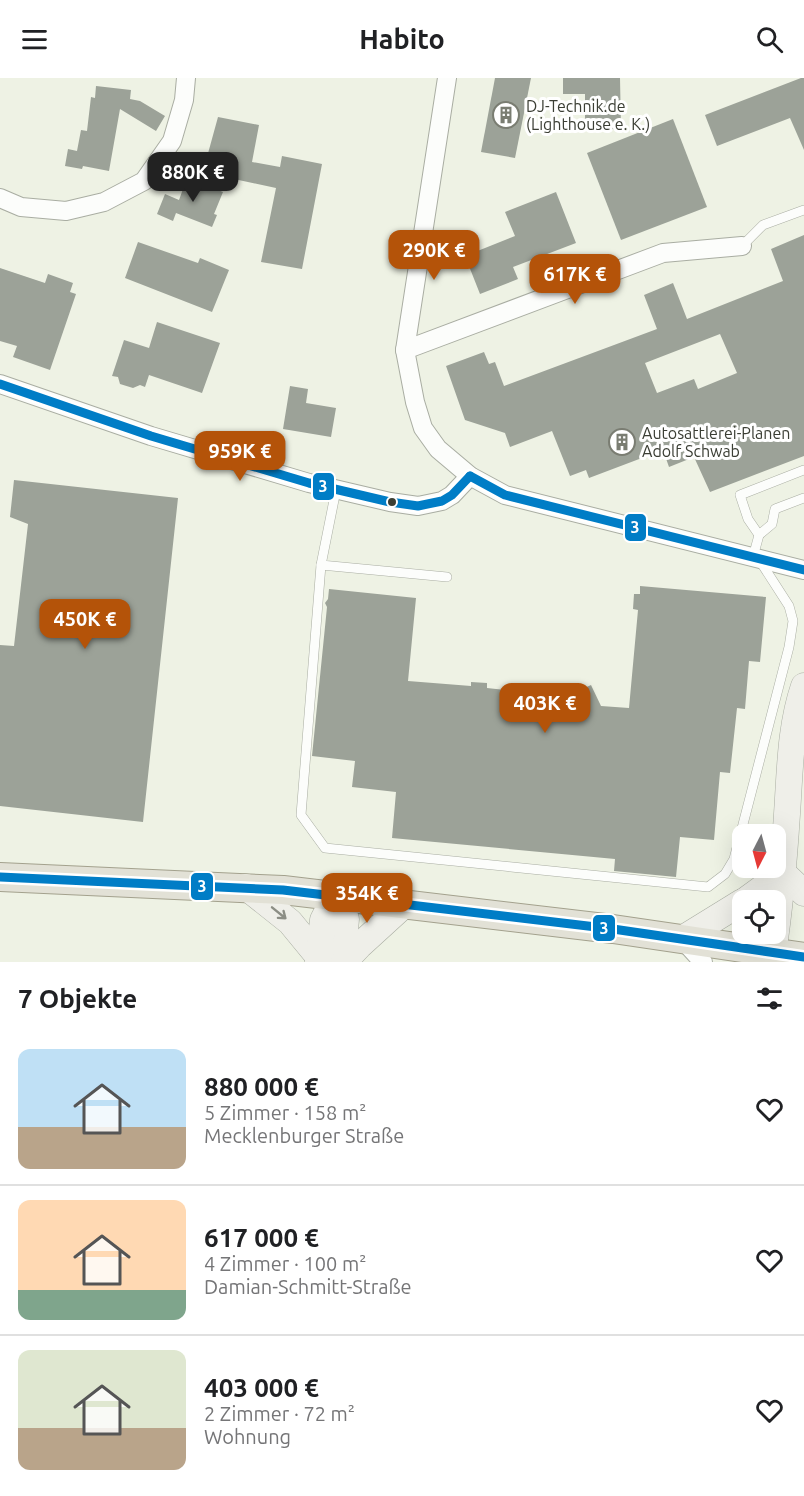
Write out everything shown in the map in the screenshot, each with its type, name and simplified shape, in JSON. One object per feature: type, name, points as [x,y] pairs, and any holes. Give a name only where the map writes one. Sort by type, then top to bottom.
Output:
[{"type":"main road","points":[[786,826],[791,749],[804,686]]},
{"type":"main road","points":[[786,876],[804,893]]},
{"type":"main road","points":[[0,877],[246,887],[336,895],[682,939],[772,957],[804,957]]},
{"type":"main road","points":[[759,890],[776,878]]},
{"type":"main road","points":[[772,957],[782,878]]},
{"type":"main road","points":[[246,887],[290,922],[331,961]]},
{"type":"main road","points":[[331,961],[323,920],[336,895]]},
{"type":"main road","points":[[331,961],[359,946],[405,904]]},
{"type":"main road","points":[[682,939],[732,908]]},
{"type":"street","points":[[0,198],[21,207],[66,211],[104,202],[144,180],[172,141],[184,100],[186,78]]},
{"type":"street","points":[[447,78],[405,350],[415,402],[423,428],[438,449],[470,476],[505,495],[804,570]]},
{"type":"street","points":[[405,350],[663,253],[742,246]]},
{"type":"street","points":[[0,384],[151,436],[336,490],[418,506],[442,501],[452,495],[470,476]]},
{"type":"street","points":[[682,939],[703,962]]},
{"type":"lane","points":[[742,246],[763,225],[804,210]]},
{"type":"lane","points":[[759,535],[748,519],[740,495],[804,470]]},
{"type":"lane","points":[[336,490],[321,565],[302,815],[325,848],[708,887],[725,874],[734,859],[789,647],[793,621],[789,606],[755,558],[759,535],[772,524],[775,509],[804,498]]},
{"type":"lane","points":[[321,565],[447,577]]},
{"type":"building","name":"DJ-Technik.de (Lighthouse e. K.)","points":[[495,78],[531,78],[515,158],[481,152]]},
{"type":"building","points":[[563,78],[620,78],[621,129],[585,130],[585,94],[563,94]]},
{"type":"building","points":[[804,78],[804,150],[790,118],[717,146],[705,115]]},
{"type":"building","points":[[96,86],[131,90],[130,99],[140,101],[165,116],[156,131],[120,109],[109,171],[83,166],[82,169],[65,166],[68,149],[77,151],[81,130],[87,131],[91,97],[95,98]]},
{"type":"building","points":[[218,117],[259,125],[252,162],[280,167],[282,156],[322,164],[302,269],[261,262],[276,188],[234,179],[238,163],[207,157]]},
{"type":"building","points":[[673,119],[707,207],[621,240],[587,153]]},
{"type":"building","points":[[187,178],[223,192],[214,214],[217,215],[212,227],[176,213],[173,221],[157,214],[165,194],[179,200]]},
{"type":"building","points":[[556,192],[576,243],[513,267],[518,279],[480,294],[465,256],[515,236],[505,212]]},
{"type":"building","points":[[804,235],[804,456],[710,492],[694,457],[669,467],[663,450],[589,478],[586,470],[570,476],[552,431],[510,447],[505,433],[465,420],[446,366],[484,352],[489,364],[495,362],[504,386],[657,329],[644,295],[673,283],[687,319],[783,281],[771,249]],"holes":[[[720,334],[737,373],[698,389],[694,379],[657,393],[645,363]]]},
{"type":"building","points":[[138,242],[198,263],[200,258],[229,270],[212,312],[125,278]]},
{"type":"building","points":[[0,268],[45,283],[48,274],[73,283],[70,292],[76,294],[50,370],[13,357],[17,346],[0,341]]},
{"type":"building","points":[[157,322],[220,343],[202,393],[149,375],[145,387],[140,385],[133,388],[120,384],[118,377],[112,376],[124,340],[149,348]]},
{"type":"building","points":[[290,386],[308,389],[306,403],[336,408],[331,437],[283,429]]},
{"type":"building","points":[[14,480],[178,498],[143,822],[0,806],[0,645],[14,646],[28,524],[10,517]]},
{"type":"building","points":[[640,586],[766,597],[760,662],[749,661],[745,709],[737,708],[730,773],[720,772],[714,840],[680,837],[676,877],[614,871],[615,859],[392,838],[396,792],[352,787],[355,761],[312,756],[327,607],[325,603],[329,589],[416,598],[408,681],[471,686],[471,682],[487,683],[487,688],[545,694],[544,707],[591,685],[601,706],[629,708],[638,610],[633,609],[634,594],[640,594]]},
{"type":"transit line","name":"3","points":[[0,384],[151,436],[309,483],[390,502],[418,506],[442,501],[452,495],[470,476]]},
{"type":"transit line","name":"3","points":[[470,476],[505,495],[804,570]]},
{"type":"transit line","name":"3","points":[[0,877],[283,890],[613,929],[804,957]]},
{"type":"place","name":"DJ-Technik.de (Lighthouse e. K.)","points":[[506,115]]},
{"type":"place","name":"Autosattlerei-Planen Adolf Schwab","points":[[622,442]]}]
